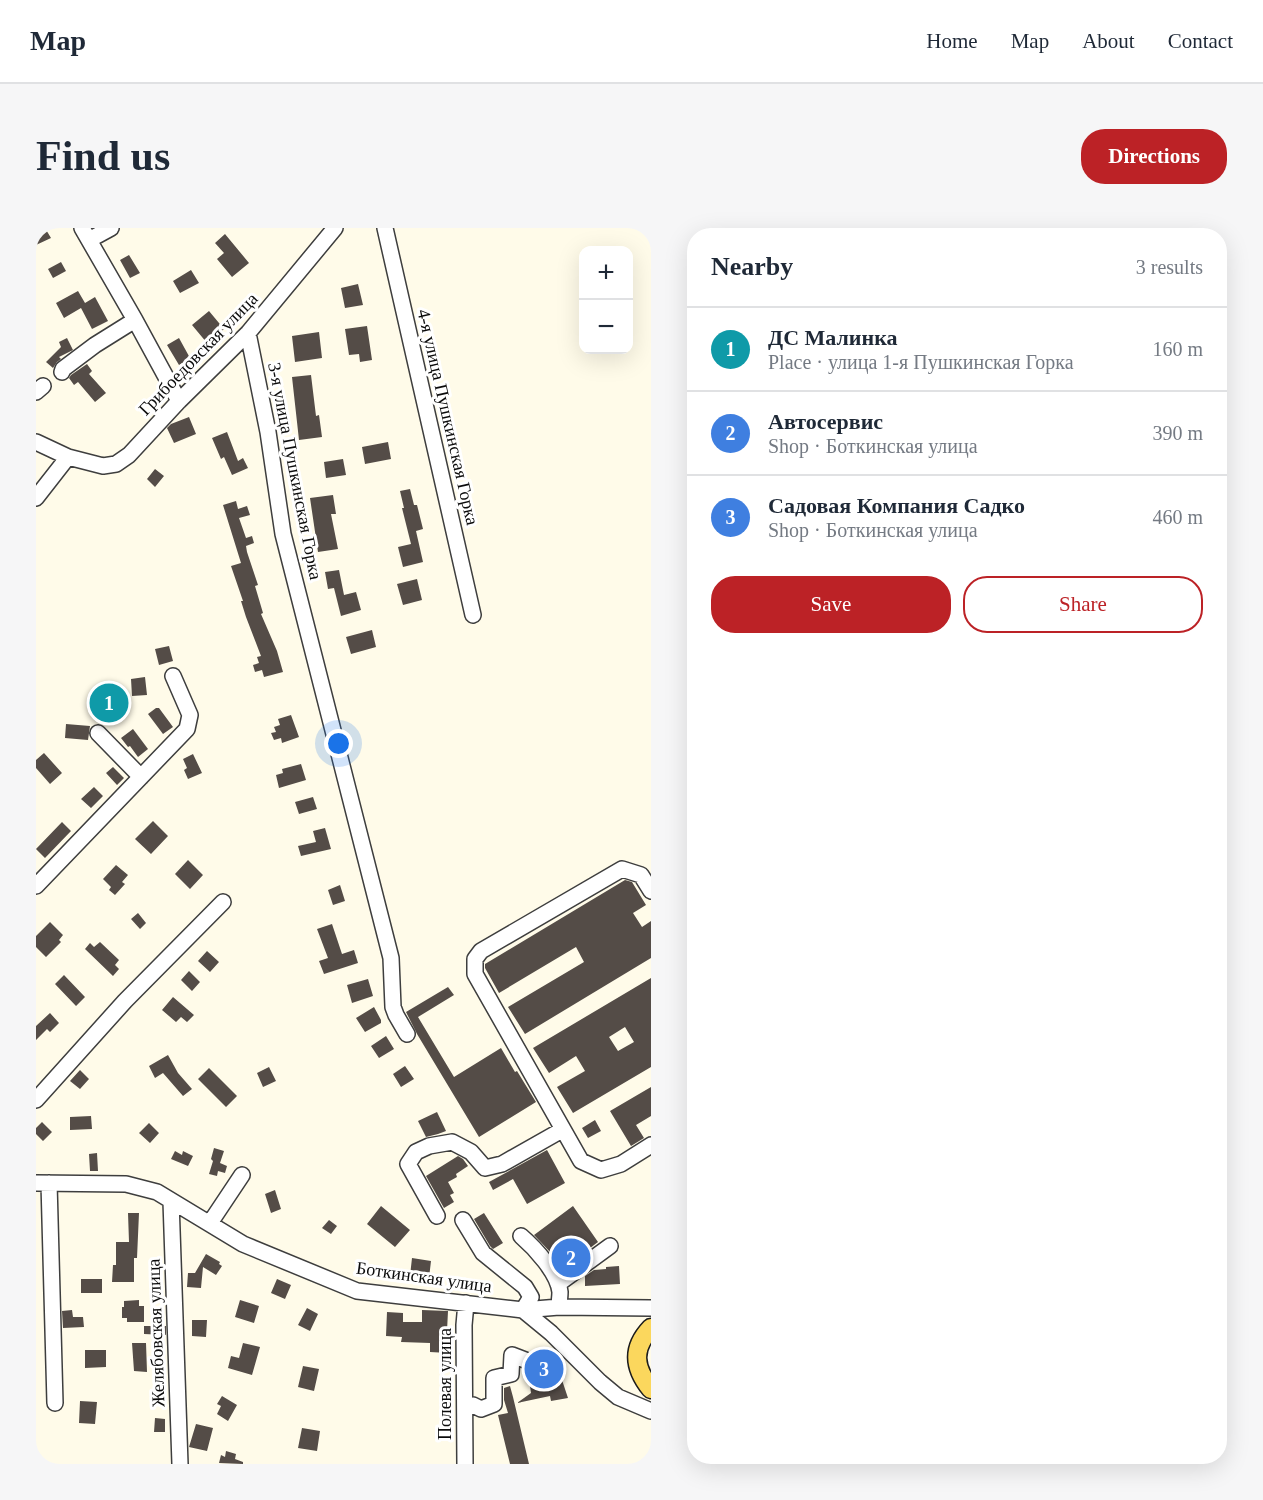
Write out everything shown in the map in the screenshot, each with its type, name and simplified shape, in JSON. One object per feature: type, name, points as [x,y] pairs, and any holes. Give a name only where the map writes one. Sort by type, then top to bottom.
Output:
[{"type":"main road","points":[[651,1328],[643,1338],[638,1350],[637,1364],[642,1378],[651,1389]]},
{"type":"street","points":[[111,228],[85,234],[179,401]]},
{"type":"street","name":"Грибоедовская улица","points":[[68,458],[103,466],[116,464],[129,455],[179,401],[248,333],[335,228]]},
{"type":"street","name":"4-я улица Пушкинская Горка","points":[[385,228],[474,615]]},
{"type":"street","points":[[62,372],[95,345],[135,320]]},
{"type":"street","name":"3-я улица Пушкинская Горка","points":[[248,333],[268,432],[283,534],[391,958],[393,1007],[407,1034]]},
{"type":"street","points":[[36,441],[68,458],[36,498]]},
{"type":"street","points":[[36,886],[187,729],[190,715],[173,676]]},
{"type":"street","points":[[98,733],[141,777]]},
{"type":"street","points":[[651,891],[641,875],[622,869],[481,951],[475,959],[475,974],[581,1161],[601,1170],[621,1164],[651,1145]]},
{"type":"street","points":[[36,1100],[125,1001],[222,902]]},
{"type":"street","points":[[437,1215],[408,1164],[416,1152],[429,1146],[452,1142],[471,1152],[485,1168],[502,1164],[562,1130]]},
{"type":"street","points":[[210,1223],[242,1174]]},
{"type":"street","points":[[43,1183],[55,1403]]},
{"type":"street","name":"Боткинская улица","points":[[43,1183],[126,1184],[157,1192],[243,1244],[357,1291],[523,1310],[559,1307],[651,1308]]},
{"type":"street","name":"Желябовская улица","points":[[171,1201],[180,1464]]},
{"type":"street","points":[[463,1220],[483,1253],[525,1287],[531,1297],[523,1310],[551,1332],[618,1397],[651,1411]]},
{"type":"street","points":[[521,1236],[544,1260],[558,1284],[559,1307]]},
{"type":"street","points":[[558,1284],[610,1245]]},
{"type":"street","name":"Полевая улица","points":[[465,1464],[464,1325],[466,1303]]},
{"type":"street","points":[[465,1408],[473,1405],[481,1409],[494,1404],[494,1378],[511,1374],[512,1355],[525,1360]]},
{"type":"building","points":[[36,228],[45,228],[51,238],[36,245]]},
{"type":"building","points":[[225,234],[249,263],[232,277],[217,259],[224,253],[215,243]]},
{"type":"building","points":[[129,255],[140,273],[130,278],[120,260]]},
{"type":"building","points":[[61,262],[66,271],[53,278],[48,269]]},
{"type":"building","points":[[191,270],[199,283],[180,293],[173,281]]},
{"type":"building","points":[[358,284],[363,305],[345,308],[341,288]]},
{"type":"building","points":[[78,291],[85,303],[95,297],[108,321],[92,329],[81,308],[64,318],[56,303]]},
{"type":"building","points":[[209,311],[224,329],[207,343],[192,325]]},
{"type":"building","points":[[367,326],[372,360],[360,362],[359,354],[349,355],[345,329]]},
{"type":"building","points":[[319,332],[322,358],[295,362],[292,336]]},
{"type":"building","points":[[67,338],[73,350],[59,357],[61,359],[53,368],[46,362],[61,347],[59,342]]},
{"type":"building","points":[[179,338],[190,358],[179,365],[167,345]]},
{"type":"building","points":[[87,364],[92,371],[89,374],[106,393],[95,402],[78,382],[74,385],[69,378]]},
{"type":"building","points":[[311,375],[316,416],[319,415],[322,437],[299,440],[292,377]]},
{"type":"building","points":[[189,417],[196,434],[174,443],[167,428]]},
{"type":"building","points":[[227,432],[238,461],[243,458],[248,468],[232,475],[224,457],[221,459],[212,438]]},
{"type":"building","points":[[388,442],[391,459],[365,464],[362,447]]},
{"type":"building","points":[[343,459],[346,475],[326,478],[324,462]]},
{"type":"building","points":[[155,469],[164,476],[155,487],[147,479]]},
{"type":"building","points":[[410,489],[423,529],[416,531],[423,562],[403,567],[398,547],[411,544],[400,491]]},
{"type":"building","points":[[333,495],[336,514],[331,514],[338,549],[318,552],[310,498]]},
{"type":"building","points":[[236,501],[238,509],[247,506],[250,515],[239,518],[246,538],[252,536],[254,543],[246,546],[247,552],[258,585],[255,586],[263,613],[261,614],[277,651],[283,672],[264,677],[262,670],[255,672],[253,665],[259,663],[257,657],[261,656],[246,617],[231,566],[241,563],[223,505]]},
{"type":"building","points":[[339,570],[344,595],[356,592],[361,610],[341,616],[334,588],[328,589],[325,572]]},
{"type":"building","points":[[417,579],[422,600],[403,605],[397,584]]},
{"type":"building","points":[[372,630],[376,647],[351,654],[346,637]]},
{"type":"building","points":[[169,646],[173,661],[159,665],[155,649]]},
{"type":"building","points":[[145,677],[147,695],[132,696],[131,679]]},
{"type":"building","points":[[113,688],[119,715],[106,719],[99,691]]},
{"type":"building","points":[[159,708],[173,727],[163,734],[148,714]]},
{"type":"building","points":[[291,715],[299,737],[282,743],[281,738],[274,740],[271,733],[276,732],[274,727],[280,725],[278,719]]},
{"type":"building","points":[[66,724],[90,726],[88,740],[65,738]]},
{"type":"building","points":[[133,729],[148,749],[138,757],[121,738]]},
{"type":"building","points":[[44,753],[62,773],[50,784],[36,768],[36,760]]},
{"type":"building","points":[[193,754],[202,773],[188,779],[183,759]]},
{"type":"building","points":[[301,764],[306,780],[279,788],[276,775],[283,773],[282,769]]},
{"type":"building","points":[[113,767],[124,778],[117,785],[106,773]]},
{"type":"building","points":[[94,787],[103,796],[91,808],[81,799]]},
{"type":"building","points":[[313,797],[317,809],[299,814],[295,802]]},
{"type":"building","points":[[153,821],[168,836],[151,854],[135,839]]},
{"type":"building","points":[[62,822],[71,831],[45,858],[36,849]]},
{"type":"building","points":[[325,828],[331,849],[301,856],[298,846],[316,842],[313,831]]},
{"type":"building","points":[[188,860],[203,875],[190,889],[175,874]]},
{"type":"building","points":[[116,865],[128,875],[122,882],[125,884],[115,895],[103,879]]},
{"type":"building","points":[[625,880],[632,882],[646,905],[633,913],[642,927],[651,921],[651,958],[525,1034],[508,1007],[584,962],[576,947],[499,993],[485,964]]},
{"type":"building","points":[[340,885],[345,901],[333,905],[328,890]]},
{"type":"building","points":[[138,913],[146,923],[140,929],[131,919]]},
{"type":"building","points":[[50,922],[63,935],[59,940],[61,942],[46,957],[36,947],[36,936]]},
{"type":"building","points":[[332,924],[342,954],[354,950],[358,963],[324,974],[319,961],[328,958],[317,929]]},
{"type":"building","points":[[100,942],[119,960],[115,965],[119,969],[113,976],[85,949],[90,943],[94,947]]},
{"type":"building","points":[[207,951],[219,962],[210,972],[198,961]]},
{"type":"building","points":[[189,971],[200,982],[192,991],[181,980]]},
{"type":"building","points":[[64,975],[85,997],[76,1006],[55,984]]},
{"type":"building","points":[[651,978],[651,1067],[573,1113],[557,1087],[585,1071],[576,1056],[549,1073],[533,1048]],"holes":[[[625,1027],[634,1042],[618,1051],[609,1037]]]},
{"type":"building","points":[[368,979],[373,996],[352,1003],[347,985]]},
{"type":"building","points":[[448,987],[454,995],[418,1017],[454,1077],[501,1048],[536,1102],[479,1137],[406,1012]]},
{"type":"building","points":[[173,997],[194,1015],[187,1022],[181,1017],[176,1022],[162,1010]]},
{"type":"building","points":[[374,1007],[381,1023],[365,1032],[356,1018]]},
{"type":"building","points":[[50,1013],[59,1023],[50,1032],[47,1029],[36,1040],[36,1026]]},
{"type":"building","points":[[386,1036],[394,1049],[379,1058],[371,1046]]},
{"type":"building","points":[[168,1055],[178,1073],[192,1089],[183,1096],[163,1073],[155,1078],[149,1066]]},
{"type":"building","points":[[405,1066],[414,1079],[401,1087],[393,1074]]},
{"type":"building","points":[[269,1067],[276,1081],[263,1087],[257,1073]]},
{"type":"building","points":[[209,1068],[237,1096],[226,1107],[198,1079]]},
{"type":"building","points":[[80,1070],[89,1079],[80,1089],[70,1081]]},
{"type":"building","points":[[651,1087],[651,1116],[636,1125],[644,1138],[631,1146],[610,1111]]},
{"type":"building","points":[[437,1112],[446,1131],[426,1137],[418,1121]]},
{"type":"building","points":[[91,1116],[92,1129],[70,1130],[70,1117]]},
{"type":"building","points":[[595,1120],[601,1131],[588,1138],[582,1128]]},
{"type":"building","points":[[42,1122],[52,1132],[43,1141],[36,1134],[36,1128]]},
{"type":"building","points":[[149,1123],[159,1133],[150,1143],[139,1133]]},
{"type":"building","points":[[214,1148],[224,1151],[220,1163],[227,1166],[225,1173],[218,1171],[217,1176],[209,1174]]},
{"type":"building","points":[[547,1150],[565,1183],[527,1204],[513,1179],[493,1190],[489,1182]]},
{"type":"building","points":[[175,1151],[182,1155],[183,1151],[193,1156],[188,1166],[171,1159]]},
{"type":"building","points":[[97,1153],[98,1171],[90,1171],[89,1154]]},
{"type":"building","points":[[458,1156],[468,1166],[448,1182],[454,1193],[450,1195],[454,1202],[444,1208],[426,1176]]},
{"type":"building","points":[[275,1190],[281,1209],[271,1213],[265,1194]]},
{"type":"building","points":[[381,1206],[410,1230],[395,1247],[367,1224]]},
{"type":"building","points":[[573,1206],[598,1242],[562,1269],[553,1255],[534,1235]]},
{"type":"building","points":[[128,1213],[139,1213],[134,1282],[112,1282],[113,1265],[116,1265],[116,1242],[129,1242]]},
{"type":"building","points":[[484,1213],[503,1243],[493,1249],[474,1219]]},
{"type":"building","points":[[329,1220],[337,1226],[331,1234],[322,1228]]},
{"type":"building","points":[[206,1254],[220,1262],[222,1266],[216,1275],[203,1267],[201,1288],[187,1287],[188,1273],[195,1273]]},
{"type":"building","points":[[412,1258],[431,1261],[429,1278],[410,1276]]},
{"type":"building","points":[[619,1266],[620,1284],[585,1286],[585,1276],[594,1270]]},
{"type":"building","points":[[81,1279],[102,1279],[102,1293],[81,1293]]},
{"type":"building","points":[[277,1279],[291,1285],[285,1299],[271,1293]]},
{"type":"building","points":[[139,1300],[139,1306],[144,1306],[144,1322],[127,1322],[127,1318],[122,1318],[124,1301]]},
{"type":"building","points":[[240,1300],[259,1306],[254,1323],[235,1317]]},
{"type":"building","points":[[307,1308],[318,1314],[310,1331],[298,1325]]},
{"type":"building","points":[[72,1310],[73,1317],[83,1317],[84,1327],[63,1328],[62,1311]]},
{"type":"building","points":[[422,1310],[448,1311],[448,1353],[430,1352],[430,1343],[401,1342],[402,1337],[386,1336],[387,1312],[403,1313],[403,1322],[422,1322]]},
{"type":"building","points":[[192,1320],[207,1320],[206,1337],[192,1336]]},
{"type":"building","points":[[144,1326],[166,1326],[166,1335],[144,1334]]},
{"type":"building","points":[[132,1343],[146,1343],[147,1372],[134,1371]]},
{"type":"building","points":[[243,1343],[260,1347],[252,1375],[228,1368],[231,1356],[239,1358]]},
{"type":"building","points":[[85,1350],[106,1350],[106,1367],[85,1368]]},
{"type":"building","points":[[540,1359],[561,1377],[568,1398],[551,1401],[550,1396],[517,1403],[531,1393],[530,1386],[550,1381],[534,1366]]},
{"type":"building","points":[[303,1366],[319,1369],[314,1391],[298,1387]]},
{"type":"building","points":[[510,1386],[529,1464],[510,1464],[498,1415],[508,1413],[504,1400],[504,1388]]},
{"type":"building","points":[[222,1396],[237,1405],[228,1421],[217,1414],[221,1406],[217,1404]]},
{"type":"building","points":[[80,1401],[97,1402],[95,1424],[79,1423]]},
{"type":"building","points":[[155,1418],[165,1419],[165,1432],[154,1432]]},
{"type":"building","points":[[196,1424],[213,1428],[207,1451],[189,1447]]},
{"type":"building","points":[[302,1428],[320,1431],[317,1451],[298,1448]]},
{"type":"building","points":[[226,1451],[236,1454],[235,1459],[243,1464],[219,1463],[221,1455],[225,1457]]},
{"type":"place","name":"ДС Малинка","points":[[109,703]]},
{"type":"place","name":"Автосервис","points":[[571,1258]]},
{"type":"place","name":"Садовая Компания Садко","points":[[544,1369]]}]
